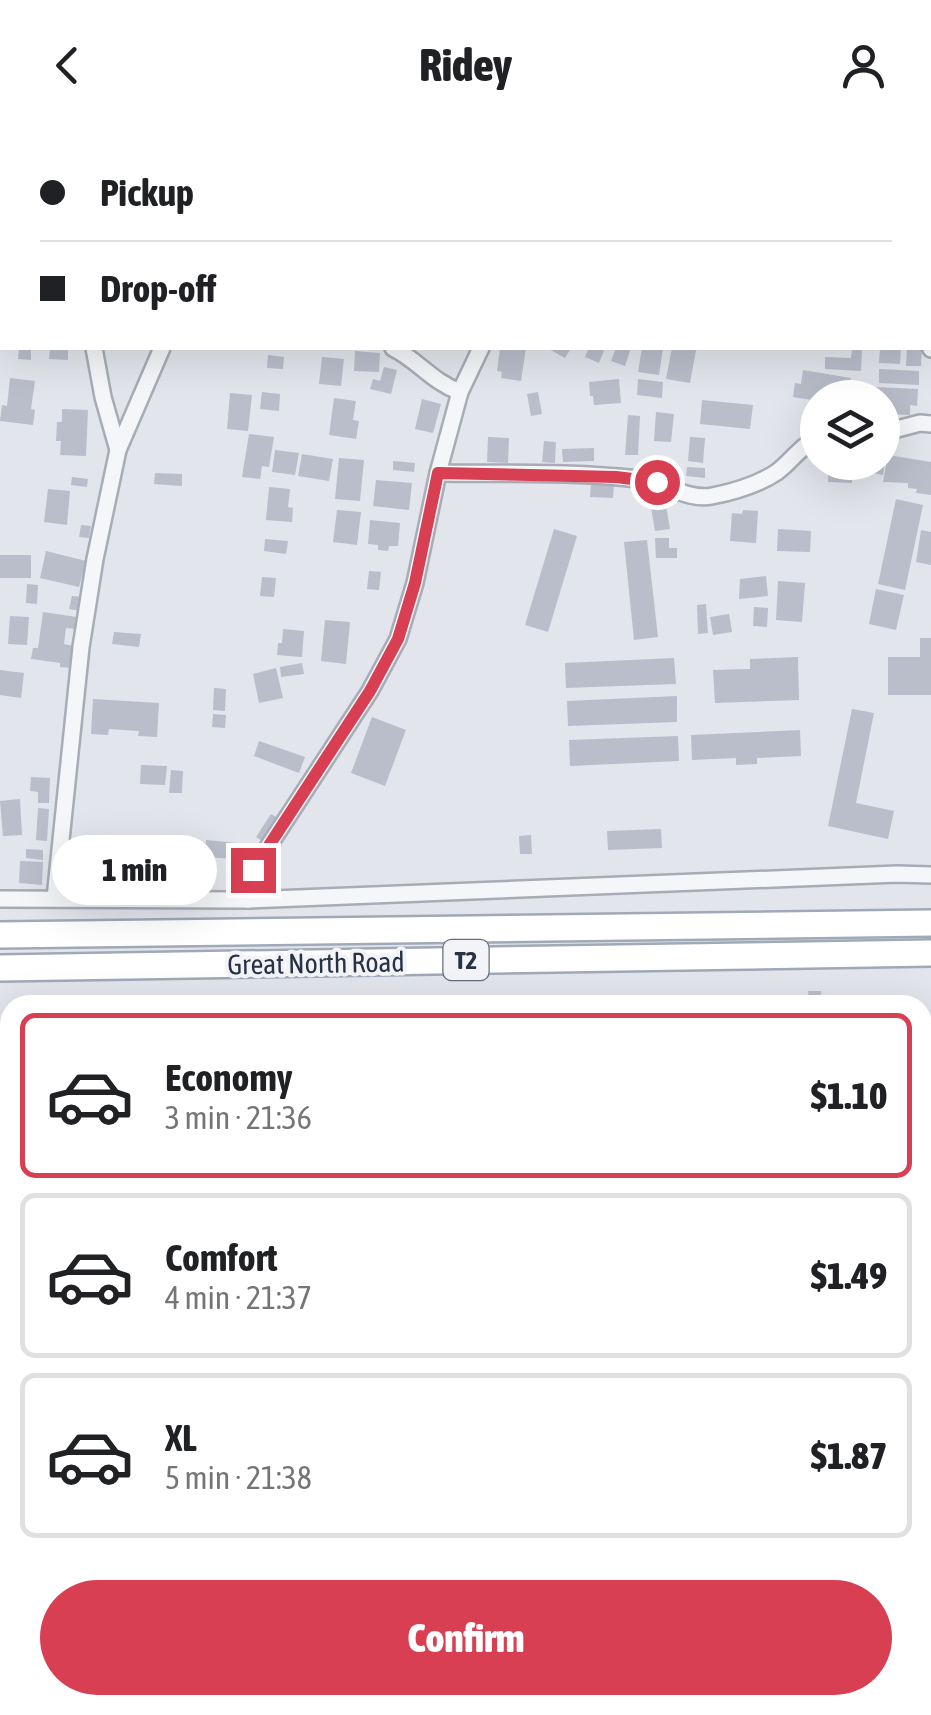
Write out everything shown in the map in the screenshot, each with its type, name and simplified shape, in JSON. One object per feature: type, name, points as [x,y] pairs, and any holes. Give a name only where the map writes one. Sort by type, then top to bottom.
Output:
[{"type":"main road","name":"Great North Road","points":[[0,935],[931,924]]},
{"type":"main road","name":"Great North Road","points":[[0,968],[931,953]]},
{"type":"street","points":[[94,350],[118,450]]},
{"type":"street","points":[[55,898],[81,647],[95,559],[118,450],[161,350]]},
{"type":"street","points":[[396,350],[441,384],[460,392]]},
{"type":"street","points":[[248,900],[253,870],[370,691],[398,639],[460,392],[480,350]]},
{"type":"street","points":[[900,429],[931,424]]},
{"type":"street","points":[[438,473],[616,477],[657,482],[695,496],[711,496],[774,474],[800,450]]},
{"type":"street","points":[[0,899],[248,900],[897,874],[931,876]]},
{"type":"building","points":[[19,350],[31,350],[31,360],[18,359]]},
{"type":"building","points":[[50,350],[68,350],[68,360],[49,359]]},
{"type":"building","points":[[500,350],[526,350],[521,381],[501,378],[502,372],[497,371]]},
{"type":"building","points":[[551,350],[570,350],[565,358]]},
{"type":"building","points":[[588,350],[604,350],[599,363],[585,357]]},
{"type":"building","points":[[615,350],[630,350],[625,366],[611,361]]},
{"type":"building","points":[[642,350],[663,350],[659,375],[638,372]]},
{"type":"building","points":[[672,350],[696,350],[690,383],[666,379]]},
{"type":"building","points":[[852,350],[862,350],[861,371],[825,369],[825,357],[851,358]]},
{"type":"building","points":[[880,350],[901,350],[900,364],[879,363]]},
{"type":"building","points":[[907,350],[922,350],[921,366],[906,366]]},
{"type":"building","points":[[355,351],[380,353],[379,372],[354,371]]},
{"type":"building","points":[[268,355],[284,357],[283,369],[267,368]]},
{"type":"building","points":[[322,357],[344,359],[341,386],[319,384]]},
{"type":"building","points":[[384,367],[397,370],[391,394],[370,389],[373,379],[380,381]]},
{"type":"building","points":[[879,369],[919,371],[919,385],[879,380]]},
{"type":"building","points":[[803,370],[851,378],[851,380],[802,380]]},
{"type":"building","points":[[10,378],[35,381],[33,425],[0,421],[2,405],[7,406]]},
{"type":"building","points":[[619,379],[621,403],[594,405],[589,382]]},
{"type":"building","points":[[638,379],[663,382],[662,398],[637,395]]},
{"type":"building","points":[[795,383],[800,384],[800,398],[793,397]]},
{"type":"building","points":[[900,388],[918,389],[917,406],[910,405],[910,415],[900,415]]},
{"type":"building","points":[[262,392],[280,394],[279,411],[260,409]]},
{"type":"building","points":[[538,392],[542,414],[531,416],[527,394]]},
{"type":"building","points":[[230,393],[252,395],[248,431],[227,429]]},
{"type":"building","points":[[334,398],[356,401],[356,439],[329,435]]},
{"type":"building","points":[[422,399],[441,404],[433,433],[415,429]]},
{"type":"building","points":[[702,400],[753,405],[750,429],[700,424]]},
{"type":"building","points":[[62,409],[88,410],[86,456],[60,455],[61,441],[56,441]]},
{"type":"building","points":[[656,412],[674,414],[671,442],[654,441]]},
{"type":"building","points":[[628,415],[640,416],[638,455],[625,455]]},
{"type":"building","points":[[249,434],[274,437],[269,467],[262,466],[260,479],[242,477]]},
{"type":"building","points":[[488,437],[509,438],[508,463],[487,462]]},
{"type":"building","points":[[690,437],[705,438],[703,463],[688,461]]},
{"type":"building","points":[[544,441],[556,442],[555,463],[542,462]]},
{"type":"building","points":[[594,448],[594,461],[563,462],[562,449]]},
{"type":"building","points":[[275,450],[299,453],[295,475],[272,472]]},
{"type":"building","points":[[302,454],[333,459],[329,481],[298,476]]},
{"type":"building","points":[[900,457],[931,462],[931,495],[916,493],[917,489],[908,488],[908,483],[883,482],[900,480]]},
{"type":"building","points":[[339,458],[364,460],[360,501],[335,499]]},
{"type":"building","points":[[393,461],[415,463],[414,472],[393,470]]},
{"type":"building","points":[[687,467],[705,468],[705,478],[686,476]]},
{"type":"building","points":[[155,473],[182,474],[182,486],[154,484]]},
{"type":"building","points":[[72,477],[88,479],[87,487],[71,485]]},
{"type":"building","points":[[376,480],[412,483],[409,510],[373,506]]},
{"type":"building","points":[[591,483],[614,484],[613,498],[590,497]]},
{"type":"building","points":[[269,487],[290,489],[288,507],[293,508],[292,522],[266,520]]},
{"type":"building","points":[[48,489],[70,491],[67,525],[44,522]]},
{"type":"building","points":[[665,499],[670,529],[655,531],[650,502]]},
{"type":"building","points":[[896,499],[923,505],[905,590],[878,584]]},
{"type":"building","points":[[337,510],[361,512],[357,545],[333,542]]},
{"type":"building","points":[[743,510],[758,511],[756,543],[730,541],[732,513],[742,514]]},
{"type":"building","points":[[370,520],[400,523],[398,546],[389,546],[388,551],[368,544]]},
{"type":"building","points":[[81,525],[91,526],[89,538],[79,537]]},
{"type":"building","points":[[554,529],[577,536],[548,632],[525,625]]},
{"type":"building","points":[[778,529],[811,531],[810,552],[777,551]]},
{"type":"building","points":[[921,530],[931,532],[931,565],[916,562]]},
{"type":"building","points":[[655,538],[669,538],[669,548],[677,548],[677,558],[656,558]]},
{"type":"building","points":[[265,539],[288,541],[286,554],[264,551]]},
{"type":"building","points":[[647,540],[658,637],[634,640],[624,542]]},
{"type":"building","points":[[46,551],[86,561],[79,587],[40,578]]},
{"type":"building","points":[[0,555],[31,555],[31,578],[0,578]]},
{"type":"building","points":[[369,571],[381,572],[379,590],[367,589]]},
{"type":"building","points":[[766,576],[768,596],[739,599],[740,579]]},
{"type":"building","points":[[262,577],[276,578],[274,597],[260,596]]},
{"type":"building","points":[[778,581],[805,583],[802,622],[776,620]]},
{"type":"building","points":[[27,584],[38,585],[37,604],[26,603]]},
{"type":"building","points":[[876,589],[904,595],[896,630],[869,624]]},
{"type":"building","points":[[72,596],[83,597],[81,611],[69,609]]},
{"type":"building","points":[[706,604],[708,633],[698,634],[697,605]]},
{"type":"building","points":[[754,607],[768,608],[767,627],[753,626]]},
{"type":"building","points":[[43,612],[77,617],[76,629],[66,628],[64,644],[73,646],[70,668],[31,659],[33,648],[38,648]]},
{"type":"building","points":[[729,614],[732,632],[713,635],[710,617]]},
{"type":"building","points":[[10,616],[29,617],[27,645],[8,644]]},
{"type":"building","points":[[325,620],[350,622],[346,664],[321,661]]},
{"type":"building","points":[[283,629],[304,631],[302,657],[277,655]]},
{"type":"building","points":[[114,632],[141,634],[139,647],[112,644]]},
{"type":"building","points":[[920,638],[931,638],[931,695],[888,695],[888,657],[920,657]]},
{"type":"building","points":[[798,657],[799,700],[715,703],[713,670],[750,669],[750,659]]},
{"type":"building","points":[[674,658],[676,684],[566,688],[565,663]]},
{"type":"building","points":[[302,663],[304,674],[281,677],[280,667]]},
{"type":"building","points":[[276,668],[283,698],[259,703],[253,674]]},
{"type":"building","points":[[0,670],[24,673],[21,698],[0,695]]},
{"type":"building","points":[[214,688],[226,689],[225,711],[213,710]]},
{"type":"building","points":[[677,696],[677,722],[568,726],[567,701]]},
{"type":"building","points":[[93,699],[159,703],[157,737],[109,729],[108,735],[91,734]]},
{"type":"building","points":[[852,709],[874,713],[856,803],[894,811],[888,839],[828,826]]},
{"type":"building","points":[[213,714],[226,715],[225,728],[212,727]]},
{"type":"building","points":[[372,717],[406,730],[385,786],[351,773]]},
{"type":"building","points":[[800,730],[801,756],[757,758],[757,764],[736,765],[736,758],[692,760],[691,735]]},
{"type":"building","points":[[678,736],[679,761],[570,766],[569,740]]},
{"type":"building","points":[[259,741],[305,757],[299,773],[254,756]]},
{"type":"building","points":[[141,765],[167,766],[165,785],[140,784]]},
{"type":"building","points":[[171,770],[183,771],[182,793],[169,793]]},
{"type":"building","points":[[31,777],[50,778],[49,803],[38,803],[38,792],[30,791]]},
{"type":"building","points":[[20,799],[22,835],[3,836],[0,801]]},
{"type":"building","points":[[38,808],[49,809],[47,841],[36,840]]},
{"type":"building","points":[[271,814],[281,820],[266,843],[256,837]]},
{"type":"building","points":[[661,829],[662,848],[608,850],[607,831]]},
{"type":"building","points":[[531,835],[532,854],[520,854],[519,836]]},
{"type":"building","points":[[206,840],[238,843],[237,859],[205,857]]},
{"type":"building","points":[[26,849],[43,850],[43,860],[26,858]]},
{"type":"building","points":[[20,861],[43,862],[42,885],[19,883]]},
{"type":"route","points":[[253,870],[370,691],[398,639],[415,583],[438,473],[616,477],[657,482]]}]
